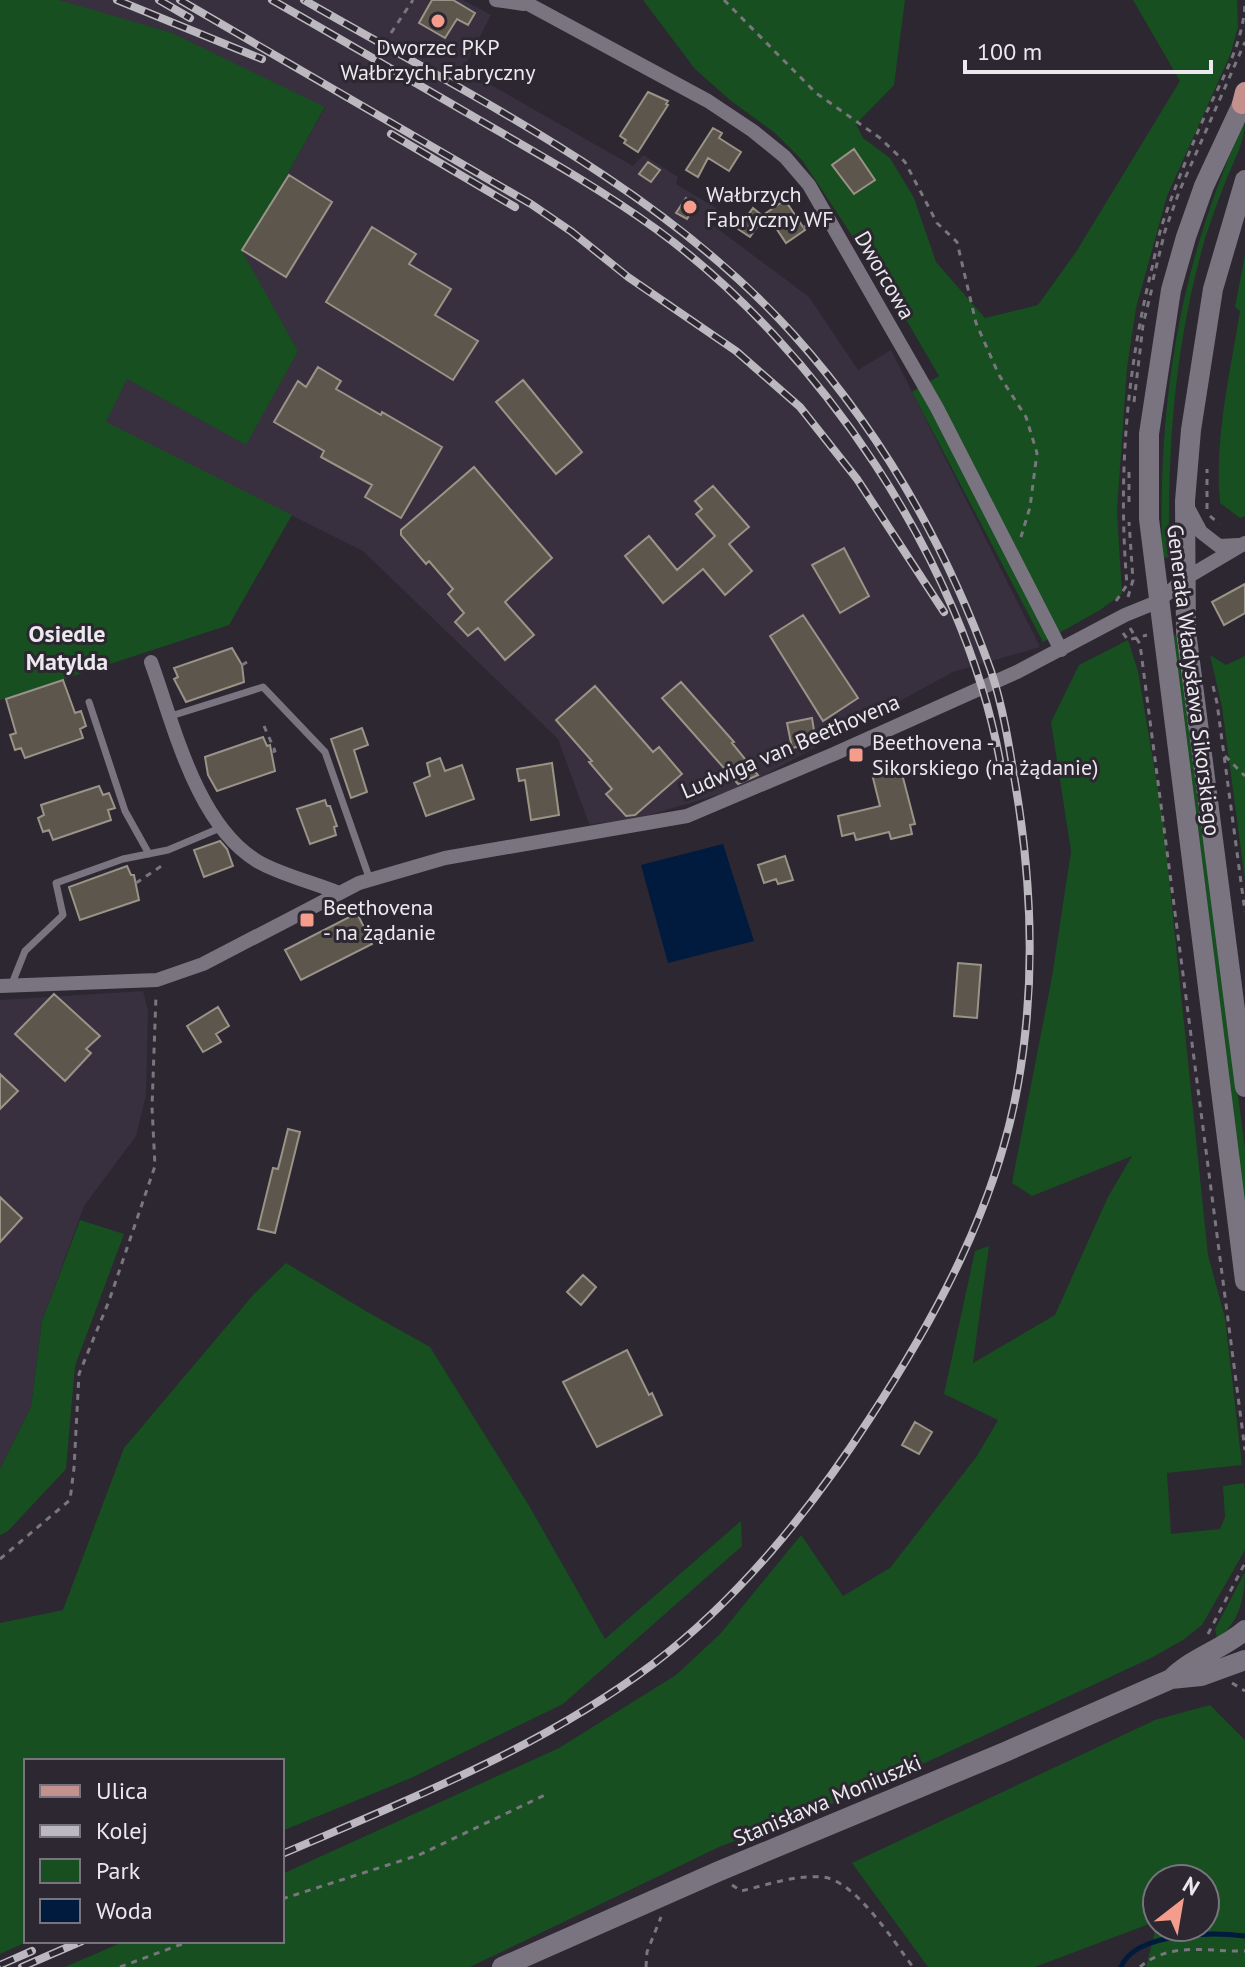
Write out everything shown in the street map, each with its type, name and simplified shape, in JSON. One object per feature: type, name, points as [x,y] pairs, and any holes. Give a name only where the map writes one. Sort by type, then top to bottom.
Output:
[{"type":"main road","name":"Generała Władysława Sikorskiego","points":[[1244,98],[1204,186],[1171,290],[1149,434],[1149,519],[1157,602],[1245,1281]]},
{"type":"main road","name":"Generała Władysława Sikorskiego","points":[[1245,180],[1213,289],[1191,430],[1185,501],[1186,631],[1245,1087]]},
{"type":"main road","name":"Stanisława Moniuszki","points":[[1171,1679],[1191,1661],[1233,1640],[1245,1630]]},
{"type":"main road","name":"Stanisława Moniuszki","points":[[502,1967],[1171,1679],[1201,1676],[1245,1660]]},
{"type":"street","name":"Dworcowa","points":[[496,0],[522,2],[619,52],[708,101],[785,157],[809,185],[937,408],[1061,650]]},
{"type":"street","points":[[1185,501],[1201,532],[1219,546],[1244,544]]},
{"type":"street","name":"Ludwiga van Beethovena","points":[[6,986],[157,980],[203,964],[370,880],[445,858],[687,816],[1017,672],[1157,602],[1186,578],[1244,544]]},
{"type":"street","points":[[151,662],[200,794],[220,828],[257,862],[339,893]]},
{"type":"lane","points":[[171,716],[263,687],[325,752],[370,880]]},
{"type":"lane","points":[[89,702],[125,811],[149,854]]},
{"type":"lane","name":"Ludwiga van Beethovena","points":[[6,986],[25,951],[63,915],[56,883],[123,859],[168,850],[220,828]]},
{"type":"path","points":[[391,33],[413,0]]},
{"type":"path","points":[[724,0],[816,93],[880,138],[905,162],[937,223],[957,242],[976,323],[999,375],[1026,417],[1037,453],[1030,507],[1014,560]]},
{"type":"path","points":[[429,79],[434,71]]},
{"type":"path","points":[[1208,467],[1208,514],[1219,524]]},
{"type":"path","points":[[1129,626],[1140,644],[1245,1450]]},
{"type":"path","points":[[1121,630],[1128,640],[1150,634]]},
{"type":"path","points":[[1210,676],[1217,703],[1245,912]]},
{"type":"path","points":[[264,726],[275,751],[272,752]]},
{"type":"path","points":[[1224,756],[1245,776]]},
{"type":"path","points":[[136,883],[163,864],[168,850]]},
{"type":"path","points":[[0,1559],[70,1500],[79,1374],[109,1301],[155,1166],[152,1107],[157,980]]},
{"type":"path","points":[[284,1898],[419,1855],[547,1794]]},
{"type":"path","points":[[717,1872],[741,1891],[797,1877],[825,1876],[849,1888],[913,1967]]},
{"type":"path","points":[[646,1967],[647,1952],[669,1895]]},
{"type":"path","points":[[120,1967],[185,1943]]},
{"type":"path","points":[[1140,1967],[1153,1956],[1174,1949],[1245,1951]]},
{"type":"shaded area","points":[[59,0],[463,0],[491,15],[463,69],[633,166],[643,155],[678,177],[676,184],[716,208],[710,223],[809,297],[858,370],[891,350],[1040,647],[953,672],[741,788],[629,821],[589,824],[558,739],[363,551],[105,422],[127,379],[245,444],[298,351],[242,253],[325,108]]},
{"type":"shaded area","points":[[143,991],[148,1010],[146,1095],[136,1136],[84,1206],[42,1321],[31,1407],[0,1469],[0,1000]]},
{"type":"green space","points":[[0,0],[59,0],[172,33],[325,107],[243,253],[298,351],[246,445],[127,379],[106,422],[292,515],[229,625],[0,700]]},
{"type":"green space","points":[[643,0],[905,0],[894,85],[856,124],[863,138],[890,158],[914,198],[936,262],[985,318],[1038,305],[1076,252],[1180,81],[1133,0],[1237,0],[1238,26],[1231,53],[1167,196],[1136,308],[1127,368],[1117,511],[1122,594],[1043,642],[912,392],[939,376],[894,299],[802,160],[775,133],[695,69]]},
{"type":"green space","points":[[1245,120],[1241,143],[1204,243],[1183,338],[1174,410],[1169,557],[1166,558],[1162,557],[1164,442],[1177,333],[1204,227]]},
{"type":"green space","points":[[1245,255],[1245,516],[1240,518],[1220,503],[1219,455],[1240,311],[1235,307]]},
{"type":"green space","points":[[1178,635],[1245,1149],[1245,1212],[1169,636]]},
{"type":"green space","points":[[1128,640],[1138,671],[1163,820],[1208,1255],[1225,1318],[1242,1465],[1167,1473],[1171,1534],[1220,1529],[1225,1517],[1223,1486],[1244,1483],[1245,1492],[1245,1550],[1202,1625],[1151,1658],[860,1793],[719,1847],[470,1967],[65,1967],[120,1943],[284,1943],[284,1873],[559,1748],[676,1675],[720,1634],[801,1535],[843,1596],[890,1568],[977,1456],[998,1420],[944,1394],[975,1251],[989,1246],[973,1363],[1055,1315],[1108,1197],[1132,1156],[1032,1196],[1012,1183],[1052,977],[1071,851],[1051,722],[1079,665]]},
{"type":"green space","points":[[1210,655],[1226,665],[1245,656],[1245,880],[1222,707]]},
{"type":"green space","points":[[80,1220],[124,1234],[75,1366],[66,1469],[8,1531],[0,1535],[0,1469],[31,1407],[42,1321]]},
{"type":"green space","points":[[286,1263],[430,1347],[528,1504],[605,1639],[741,1521],[742,1546],[563,1704],[411,1778],[284,1830],[284,1759],[24,1759],[25,1943],[0,1954],[0,1623],[63,1610],[124,1448],[254,1294]]},
{"type":"green space","points":[[1245,1572],[1244,1591],[1236,1618],[1217,1638],[1215,1629]]},
{"type":"green space","points":[[1210,1705],[1245,1740],[1245,1967],[1146,1967],[1152,1943],[1221,1943],[1221,1863],[1141,1863],[1141,1927],[1035,1967],[928,1967],[852,1863],[1155,1720]]},
{"type":"water","points":[[723,844],[754,941],[668,963],[641,865]]},
{"type":"building","name":"Dworzec PKP Wałbrzych Fabryczny","points":[[432,0],[453,0],[475,13],[468,25],[457,19],[445,38],[419,23]]},
{"type":"building","points":[[648,92],[668,101],[668,105],[638,152],[624,143],[626,140],[620,136]]},
{"type":"building","points":[[713,128],[722,133],[719,138],[741,152],[729,171],[708,158],[698,177],[686,170]]},
{"type":"building","points":[[854,149],[875,180],[854,194],[832,165]]},
{"type":"building","points":[[648,162],[660,170],[651,182],[639,174]]},
{"type":"building","points":[[289,175],[332,202],[286,277],[242,250]]},
{"type":"building","points":[[686,198],[696,204],[687,219],[676,213]]},
{"type":"building","points":[[785,200],[805,230],[786,243],[766,213]]},
{"type":"building","points":[[753,208],[764,217],[750,237],[738,229]]},
{"type":"building","points":[[372,227],[416,254],[409,264],[451,289],[435,315],[478,341],[453,380],[326,302]]},
{"type":"building","points":[[318,367],[341,381],[336,389],[442,447],[401,518],[365,497],[372,485],[321,457],[324,451],[274,422],[298,381],[306,387]]},
{"type":"building","points":[[523,380],[582,452],[556,474],[496,402]]},
{"type":"building","points":[[474,467],[552,558],[505,602],[534,635],[505,660],[478,628],[468,636],[455,622],[464,613],[448,594],[453,589],[401,535],[401,530]]},
{"type":"building","points":[[713,486],[749,527],[729,544],[752,571],[725,595],[703,569],[663,603],[625,556],[649,536],[677,570],[715,536],[696,514],[702,509],[695,501]]},
{"type":"building","points":[[844,548],[869,596],[840,613],[812,565]]},
{"type":"building","points":[[1245,584],[1245,613],[1224,625],[1212,602]]},
{"type":"building","points":[[803,615],[858,698],[823,721],[770,636]]},
{"type":"building","points":[[232,648],[242,665],[244,682],[186,702],[174,679],[178,677],[174,668]]},
{"type":"building","points":[[63,680],[75,713],[81,711],[86,726],[80,729],[83,738],[25,758],[21,748],[15,750],[10,735],[16,733],[6,699]]},
{"type":"building","points":[[681,682],[734,742],[758,775],[738,784],[662,698]]},
{"type":"building","points":[[595,686],[653,752],[659,747],[682,774],[635,815],[626,816],[606,794],[612,789],[556,720]]},
{"type":"building","points":[[812,718],[816,743],[792,748],[787,723]]},
{"type":"building","points":[[362,728],[368,745],[354,750],[367,792],[351,798],[331,739]]},
{"type":"building","points":[[263,737],[267,746],[270,745],[275,771],[217,791],[208,775],[205,757]]},
{"type":"building","points":[[440,758],[445,771],[462,765],[474,799],[426,816],[414,783],[430,776],[427,763]]},
{"type":"building","points":[[552,763],[559,815],[531,820],[525,780],[519,781],[517,769]]},
{"type":"building","points":[[900,766],[915,824],[910,825],[912,834],[891,839],[889,832],[856,840],[854,833],[842,836],[838,816],[880,806],[872,774]]},
{"type":"building","points":[[99,786],[103,795],[109,793],[115,808],[108,810],[111,820],[53,840],[49,830],[43,832],[38,818],[44,815],[41,805]]},
{"type":"building","points":[[325,800],[337,826],[334,827],[336,835],[310,844],[297,809]]},
{"type":"building","points":[[220,841],[227,849],[233,866],[204,877],[194,850]]},
{"type":"building","points":[[785,856],[793,880],[778,884],[776,879],[764,883],[758,865]]},
{"type":"building","points":[[127,866],[134,875],[139,900],[80,920],[69,887]]},
{"type":"building","points":[[357,913],[372,944],[301,980],[285,950]]},
{"type":"building","points":[[958,963],[981,965],[977,1018],[954,1016]]},
{"type":"building","points":[[54,994],[100,1036],[86,1049],[91,1053],[65,1081],[15,1034]]},
{"type":"building","points":[[218,1007],[229,1026],[216,1034],[221,1042],[203,1052],[187,1026]]},
{"type":"building","points":[[0,1074],[18,1091],[0,1109]]},
{"type":"building","points":[[288,1129],[300,1132],[275,1233],[258,1229],[273,1168],[278,1169]]},
{"type":"building","points":[[0,1197],[22,1218],[0,1242]]},
{"type":"building","points":[[583,1275],[596,1287],[581,1305],[567,1292]]},
{"type":"building","points":[[627,1350],[662,1415],[597,1447],[563,1382]]},
{"type":"building","points":[[915,1422],[932,1432],[919,1454],[902,1445]]},
{"type":"waterway","points":[[1121,1967],[1129,1955],[1158,1941],[1195,1935],[1245,1936]]},
{"type":"railway","points":[[117,0],[262,59]]},
{"type":"railway","points":[[159,0],[190,18]]},
{"type":"railway","points":[[180,0],[531,204],[628,277],[736,351],[800,407],[857,479],[944,612]]},
{"type":"railway","points":[[272,0],[635,214],[716,278],[773,334],[827,397],[875,465],[918,536],[954,610],[981,686],[1000,761]]},
{"type":"railway","points":[[284,1853],[474,1770],[610,1694],[653,1664],[715,1611],[799,1518],[848,1451],[918,1340],[979,1216],[995,1173],[1018,1084],[1028,1009],[1030,933],[1021,820],[1005,726],[991,671],[954,580],[932,536],[883,451],[825,372],[741,281],[625,190],[498,110],[304,0]]},
{"type":"railway","points":[[391,134],[515,207]]},
{"type":"railway","points":[[22,1967],[77,1943]]},
{"type":"railway","points":[[0,1965],[32,1951]]},
{"type":"place","name":"Dworzec PKP Wałbrzych Fabryczny","points":[[438,21]]},
{"type":"place","name":"Wałbrzych Fabryczny WF","points":[[690,207]]},
{"type":"place","name":"Beethovena - Sikorskiego (na żądanie)","points":[[856,755]]},
{"type":"place","name":"Beethovena - na żądanie","points":[[307,920]]},
{"type":"district","name":"Osiedle Matylda","points":[[67,647]]}]
